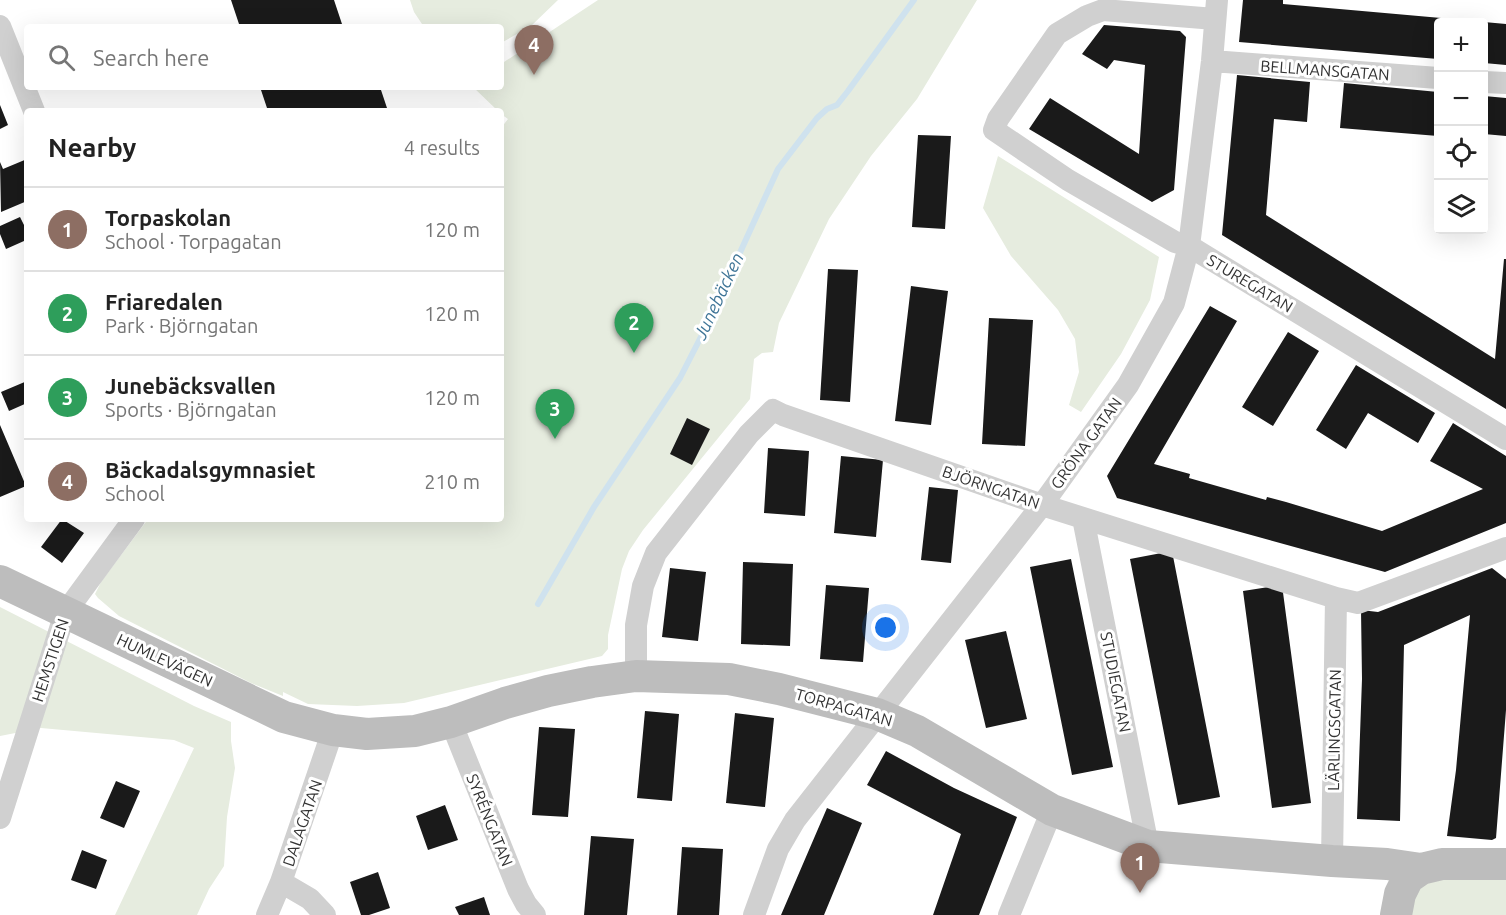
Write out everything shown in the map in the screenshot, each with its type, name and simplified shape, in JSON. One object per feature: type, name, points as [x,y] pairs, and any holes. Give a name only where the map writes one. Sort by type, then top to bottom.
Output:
[{"type":"street","name":"STUREGATAN","points":[[1216,10],[1103,10],[1082,18],[1057,34],[996,124],[1068,180],[1175,242],[1189,246],[1506,439]]},
{"type":"street","name":"GRÖNA GATAN","points":[[754,915],[778,849],[795,820],[1042,505],[1128,385],[1174,303],[1189,246],[1212,61],[1216,10]]},
{"type":"street","points":[[0,26],[24,86]]},
{"type":"street","name":"BELLMANSGATAN","points":[[1212,61],[1434,78]]},
{"type":"street","points":[[1488,82],[1506,83]]},
{"type":"street","points":[[26,90],[33,108]]},
{"type":"street","name":"BJÖRNGATAN","points":[[636,676],[636,625],[643,586],[656,553],[749,434],[773,410],[1042,505],[1358,603],[1506,548]]},
{"type":"street","name":"STUDIEGATAN","points":[[1083,518],[1148,846]]},
{"type":"street","name":"HEMSTIGEN","points":[[0,818],[65,613],[132,522]]},
{"type":"street","name":"HUMLEVÄGEN","points":[[0,581],[284,717],[333,730]]},
{"type":"street","name":"LÄRLINGSGATAN","points":[[1332,861],[1336,598]]},
{"type":"street","name":"TORPAGATAN","points":[[333,730],[367,734],[415,731],[548,691],[636,676],[729,679],[779,688],[877,714],[917,731],[1052,810],[1148,846],[1420,868],[1442,864],[1506,864]]},
{"type":"street","name":"SYRÉNGATAN","points":[[451,722],[518,889],[535,915]]},
{"type":"street","name":"DALAGATAN","points":[[267,915],[281,882],[333,730]]},
{"type":"street","points":[[1009,915],[1052,810]]},
{"type":"street","points":[[1370,864],[1386,883],[1398,904]]},
{"type":"street","points":[[1398,904],[1408,878],[1420,868]]},
{"type":"street","points":[[281,882],[310,899],[325,915]]},
{"type":"shaded area","points":[[410,0],[558,0],[531,26],[504,41],[504,24],[422,24]]},
{"type":"shaded area","points":[[598,0],[977,0],[917,99],[871,156],[829,219],[779,323],[773,352],[762,353],[754,359],[750,399],[643,530],[629,551],[622,569],[608,635],[608,649],[602,656],[404,703],[357,706],[308,704],[283,692],[283,696],[251,683],[119,616],[95,594],[101,582],[146,522],[504,522],[504,124],[508,119],[504,116],[504,108],[495,108],[476,90],[504,90],[504,62]]},
{"type":"shaded area","points":[[998,156],[1159,257],[1150,300],[1121,354],[1081,412],[1069,405],[1079,372],[1075,339],[1058,310],[1011,256],[983,208]]},
{"type":"shaded area","points":[[0,607],[194,706],[231,722],[235,768],[227,817],[224,866],[209,889],[197,915],[115,915],[194,748],[174,740],[41,728],[0,736]]},
{"type":"shaded area","points":[[1506,879],[1506,915],[1409,915],[1414,890],[1427,880]]},
{"type":"building","points":[[231,0],[334,0],[342,24],[239,24]]},
{"type":"building","points":[[1243,0],[1283,0],[1283,4],[1441,18],[1434,18],[1434,59],[1239,42]]},
{"type":"building","points":[[1488,22],[1506,24],[1506,65],[1488,63]]},
{"type":"building","points":[[1104,25],[1180,31],[1186,37],[1174,190],[1152,202],[1029,129],[1050,98],[1139,154],[1145,65],[1114,60],[1107,69],[1082,54]]},
{"type":"building","points":[[1237,75],[1310,82],[1307,122],[1274,119],[1266,215],[1495,359],[1504,259],[1506,259],[1506,409],[1222,235]]},
{"type":"building","points":[[1344,83],[1434,92],[1434,136],[1340,128]]},
{"type":"building","points":[[261,90],[381,90],[387,108],[267,108]]},
{"type":"building","points":[[1488,96],[1506,98],[1506,136],[1488,134]]},
{"type":"building","points":[[0,105],[8,125],[0,129]]},
{"type":"building","points":[[918,135],[951,136],[945,229],[912,227]]},
{"type":"building","points":[[24,160],[24,202],[1,212],[0,162],[3,169]]},
{"type":"building","points":[[20,217],[24,225],[24,241],[6,249],[0,234],[0,226]]},
{"type":"building","points":[[828,269],[858,270],[850,402],[820,400]]},
{"type":"building","points":[[911,286],[948,291],[931,425],[895,421]]},
{"type":"building","points":[[1210,306],[1237,321],[1154,464],[1190,474],[1189,478],[1266,500],[1267,497],[1286,502],[1382,531],[1483,489],[1430,461],[1453,423],[1506,456],[1506,523],[1385,572],[1117,498],[1107,476]]},
{"type":"building","points":[[989,318],[1033,320],[1025,446],[982,444]]},
{"type":"building","points":[[1288,332],[1319,351],[1273,426],[1242,407]]},
{"type":"building","points":[[1356,365],[1435,413],[1418,443],[1368,413],[1346,449],[1316,430]]},
{"type":"building","points":[[24,382],[24,404],[9,411],[1,392]]},
{"type":"building","points":[[687,418],[710,429],[692,465],[670,454]]},
{"type":"building","points":[[0,425],[24,481],[24,487],[0,497]]},
{"type":"building","points":[[768,448],[809,451],[805,516],[764,513]]},
{"type":"building","points":[[841,456],[883,460],[876,537],[834,533]]},
{"type":"building","points":[[929,487],[958,490],[951,563],[921,560]]},
{"type":"building","points":[[60,522],[67,522],[84,533],[62,563],[41,547]]},
{"type":"building","points":[[1172,551],[1220,797],[1178,805],[1130,559]]},
{"type":"building","points":[[1071,559],[1113,767],[1072,775],[1030,567]]},
{"type":"building","points":[[743,562],[793,564],[790,646],[741,644]]},
{"type":"building","points":[[670,568],[706,572],[698,641],[662,637]]},
{"type":"building","points":[[1492,568],[1506,579],[1506,710],[1496,838],[1492,840],[1447,836],[1456,770],[1470,615],[1404,645],[1400,821],[1357,819],[1362,679],[1361,610],[1378,612]]},
{"type":"building","points":[[826,585],[869,588],[863,662],[820,659]]},
{"type":"building","points":[[1282,585],[1311,803],[1272,808],[1243,591]]},
{"type":"building","points":[[1006,631],[1027,719],[986,728],[965,640]]},
{"type":"building","points":[[645,711],[679,714],[672,801],[637,798]]},
{"type":"building","points":[[735,713],[774,718],[765,807],[726,803]]},
{"type":"building","points":[[539,727],[575,729],[568,817],[532,815]]},
{"type":"building","points":[[886,751],[954,788],[1017,817],[979,915],[933,915],[961,834],[867,785]]},
{"type":"building","points":[[116,781],[140,791],[124,828],[100,818]]},
{"type":"building","points":[[445,805],[458,840],[428,850],[416,816]]},
{"type":"building","points":[[827,808],[862,823],[824,915],[781,915]]},
{"type":"building","points":[[591,836],[634,839],[627,915],[584,915]]},
{"type":"building","points":[[682,847],[723,849],[719,915],[677,915]]},
{"type":"building","points":[[82,850],[107,860],[96,889],[71,880]]},
{"type":"building","points":[[378,872],[390,908],[369,915],[361,915],[350,882]]},
{"type":"building","points":[[484,897],[490,915],[459,915],[455,907]]},
{"type":"waterway","name":"Junebäcken","points":[[538,604],[594,507],[680,378],[708,323],[778,169],[817,118],[827,109],[837,105],[914,0]]},
{"type":"place","name":"Bäckadalsgymnasiet","points":[[534,75]]},
{"type":"place","name":"Friaredalen","points":[[634,353]]},
{"type":"place","name":"Junebäcksvallen","points":[[555,439]]},
{"type":"place","name":"Torpaskolan","points":[[1140,893]]}]
